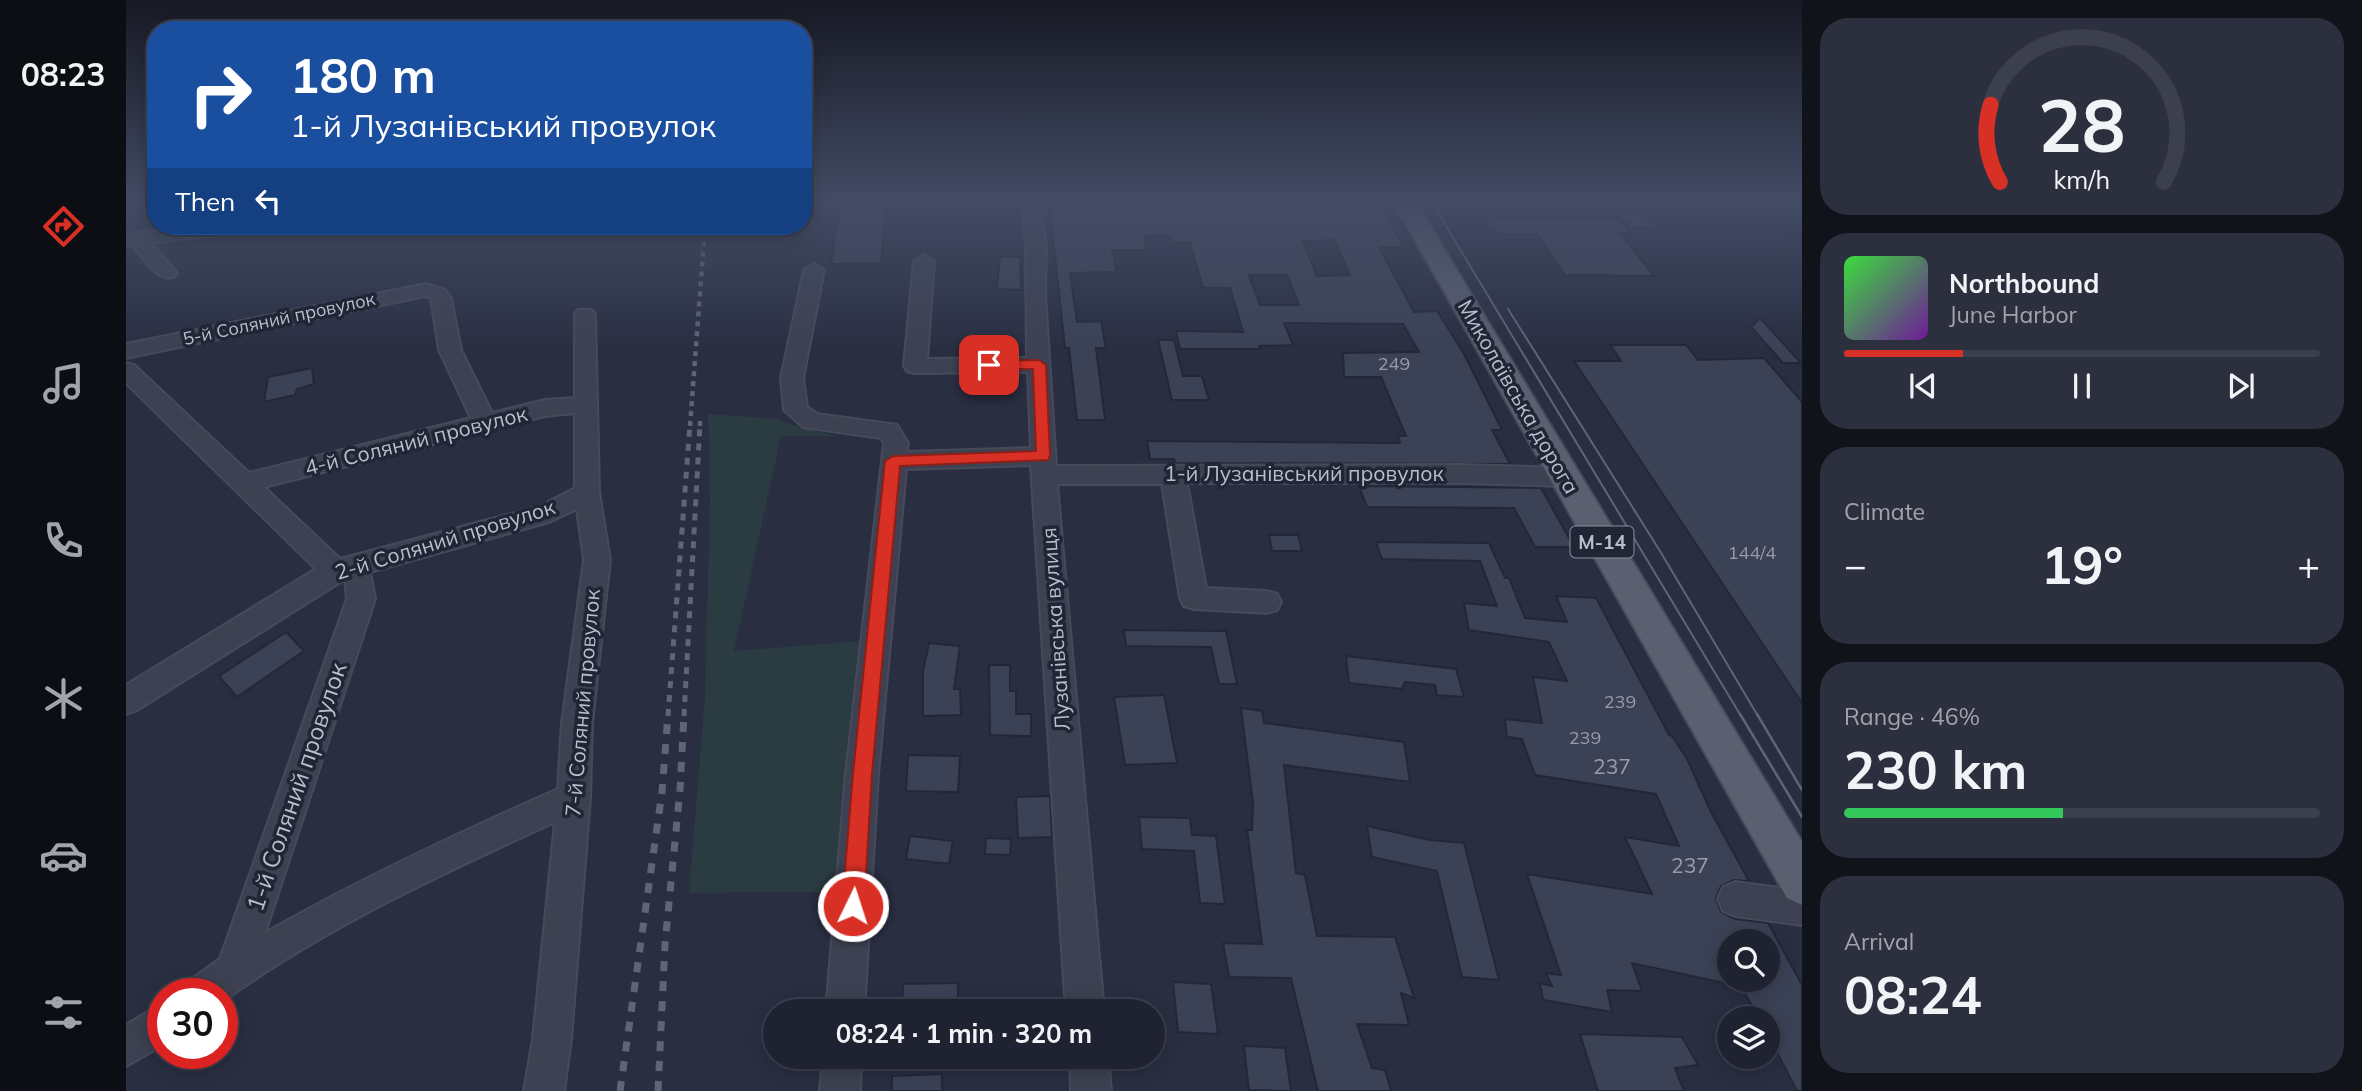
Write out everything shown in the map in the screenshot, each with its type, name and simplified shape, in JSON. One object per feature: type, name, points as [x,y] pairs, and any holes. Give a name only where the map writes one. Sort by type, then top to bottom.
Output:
[{"type":"main road","name":"Миколаївська дорога","points":[[1434,252],[1802,883]]},
{"type":"street","points":[[145,252],[167,273]]},
{"type":"street","name":"Лузанівська вулиця","points":[[1036,252],[1035,295],[1043,466],[1084,999]]},
{"type":"street","points":[[925,261],[915,366],[1039,365]]},
{"type":"street","points":[[814,270],[792,378],[796,410],[811,421],[889,430],[896,443],[862,774],[846,999]]},
{"type":"street","name":"5-й Соляний провулок","points":[[126,351],[416,291],[433,291],[441,298],[450,350],[485,422]]},
{"type":"street","name":"7-й Соляний провулок","points":[[544,1091],[552,1039],[574,799],[577,723],[597,559],[587,492],[585,314]]},
{"type":"street","points":[[126,370],[246,483],[346,568]]},
{"type":"street","name":"4-й Соляний провулок","points":[[246,483],[545,408],[587,404]]},
{"type":"street","name":"1-й Лузанівський провулок","points":[[893,461],[1043,466],[1173,475],[1462,474],[1564,477]]},
{"type":"street","points":[[1173,475],[1194,598],[1267,602]]},
{"type":"street","name":"2-й Соляний провулок","points":[[130,693],[346,568],[549,513],[587,492]]},
{"type":"street","name":"1-й Соляний провулок","points":[[234,971],[361,599],[346,568]]},
{"type":"street","points":[[224,978],[364,897],[463,848],[574,799]]},
{"type":"street","points":[[1735,899],[1802,908]]},
{"type":"street","points":[[126,1048],[147,1034]]},
{"type":"street","points":[[840,1091],[841,1069]]},
{"type":"street","points":[[1090,1069],[1091,1091]]},
{"type":"shaded area","points":[[708,414],[778,419],[801,428],[837,436],[781,436],[734,651],[860,641],[842,892],[689,893],[705,696],[710,499]]},
{"type":"building","points":[[833,252],[882,252],[881,263],[831,264]]},
{"type":"building","points":[[1055,252],[1112,252],[1117,272],[1070,273],[1077,322],[1101,321],[1106,348],[1096,348],[1105,420],[1077,420],[1069,348],[1065,348]]},
{"type":"building","points":[[1193,252],[1307,252],[1317,276],[1350,275],[1339,252],[1382,252],[1414,312],[1437,311],[1464,354],[1502,430],[1492,430],[1510,464],[1175,463],[1174,459],[1150,459],[1147,441],[1400,443],[1398,436],[1406,436],[1381,377],[1344,377],[1343,353],[1419,352],[1403,324],[1284,323],[1293,345],[1259,346],[1260,349],[1180,349],[1176,331],[1243,332],[1230,288],[1203,288]],"holes":[[[1249,275],[1287,275],[1299,305],[1260,305]]]},
{"type":"building","points":[[1549,252],[1635,252],[1654,276],[1565,275]]},
{"type":"building","points":[[1000,257],[1020,257],[1021,290],[997,289]]},
{"type":"building","points":[[1760,318],[1801,363],[1783,363],[1751,327]]},
{"type":"building","points":[[1158,340],[1174,340],[1183,376],[1202,376],[1209,400],[1172,400]]},
{"type":"building","points":[[1610,345],[1686,345],[1698,360],[1764,358],[1802,402],[1802,703],[1574,361],[1621,361]]},
{"type":"building","points":[[312,368],[314,384],[297,389],[295,395],[264,402],[268,377]]},
{"type":"building","points":[[1359,486],[1541,488],[1574,547],[1535,547],[1514,508],[1367,507]]},
{"type":"building","points":[[1269,535],[1298,535],[1302,551],[1272,551]]},
{"type":"building","points":[[1376,542],[1489,543],[1505,578],[1509,578],[1525,618],[1567,622],[1556,596],[1596,598],[1669,735],[1687,759],[1711,812],[1749,881],[1734,880],[1721,886],[1716,898],[1721,912],[1735,919],[1768,923],[1771,929],[1717,929],[1717,981],[1632,963],[1642,991],[1607,990],[1612,1012],[1543,1000],[1540,983],[1552,986],[1546,973],[1561,975],[1527,874],[1652,894],[1625,837],[1679,846],[1656,794],[1535,775],[1522,739],[1507,737],[1505,719],[1542,723],[1533,677],[1567,681],[1549,642],[1469,630],[1464,603],[1497,606],[1480,561],[1382,559]]},
{"type":"building","points":[[1124,630],[1226,631],[1237,684],[1219,684],[1211,647],[1126,646]]},
{"type":"building","points":[[286,632],[304,651],[237,697],[219,676]]},
{"type":"building","points":[[929,643],[960,646],[954,689],[960,689],[961,715],[923,716],[923,671]]},
{"type":"building","points":[[1346,656],[1456,669],[1464,697],[1437,695],[1435,685],[1405,682],[1402,689],[1349,683]]},
{"type":"building","points":[[989,665],[1010,665],[1010,691],[1016,691],[1016,714],[1031,714],[1031,736],[990,735]]},
{"type":"building","points":[[1164,695],[1177,763],[1125,765],[1114,697]]},
{"type":"building","points":[[1241,708],[1262,711],[1264,723],[1404,742],[1410,782],[1284,765],[1296,873],[1305,875],[1317,936],[1395,937],[1414,998],[1401,993],[1409,1025],[1357,1024],[1372,1068],[1385,1070],[1391,1091],[1318,1091],[1291,978],[1229,977],[1223,943],[1262,944],[1247,830],[1252,830],[1253,803]]},
{"type":"building","points":[[908,755],[960,756],[958,792],[906,791]]},
{"type":"building","points":[[1050,796],[1052,837],[1018,838],[1016,797]]},
{"type":"building","points":[[1139,817],[1190,818],[1192,835],[1216,836],[1225,904],[1200,903],[1194,851],[1142,849]]},
{"type":"building","points":[[1367,826],[1430,840],[1464,843],[1499,980],[1462,977],[1437,871],[1372,857]]},
{"type":"building","points":[[910,836],[953,841],[949,864],[906,859]]},
{"type":"building","points":[[986,838],[1011,839],[1010,855],[985,854]]},
{"type":"building","points":[[1780,945],[1802,985],[1802,1091],[1797,1091],[1780,1058],[1780,1006],[1752,1006],[1744,992],[1780,992]]},
{"type":"building","points":[[1173,982],[1211,984],[1218,1034],[1178,1032]]},
{"type":"building","points":[[958,983],[958,999],[902,999],[903,984]]},
{"type":"building","points":[[1580,1034],[1682,1037],[1698,1065],[1675,1068],[1684,1091],[1598,1091]]},
{"type":"building","points":[[1244,1046],[1285,1048],[1291,1091],[1249,1090]]},
{"type":"building","points":[[942,1074],[942,1091],[892,1091],[892,1076]]},
{"type":"tram line","points":[[1462,252],[1741,716]]},
{"type":"tram line","points":[[1508,309],[1660,551],[1758,716]]},
{"type":"tram line","points":[[1740,714],[1802,817]]},
{"type":"tram line","points":[[1757,714],[1802,790]]},
{"type":"railway","points":[[690,426],[703,252]]},
{"type":"railway","points":[[668,716],[690,424]]},
{"type":"railway","points":[[684,716],[700,424]]},
{"type":"railway","points":[[620,1091],[662,792],[668,714]]},
{"type":"railway","points":[[658,1091],[665,944],[680,790],[684,714]]},
{"type":"route","points":[[853,906],[862,774],[893,461],[1043,456],[1039,365],[989,365]]}]
